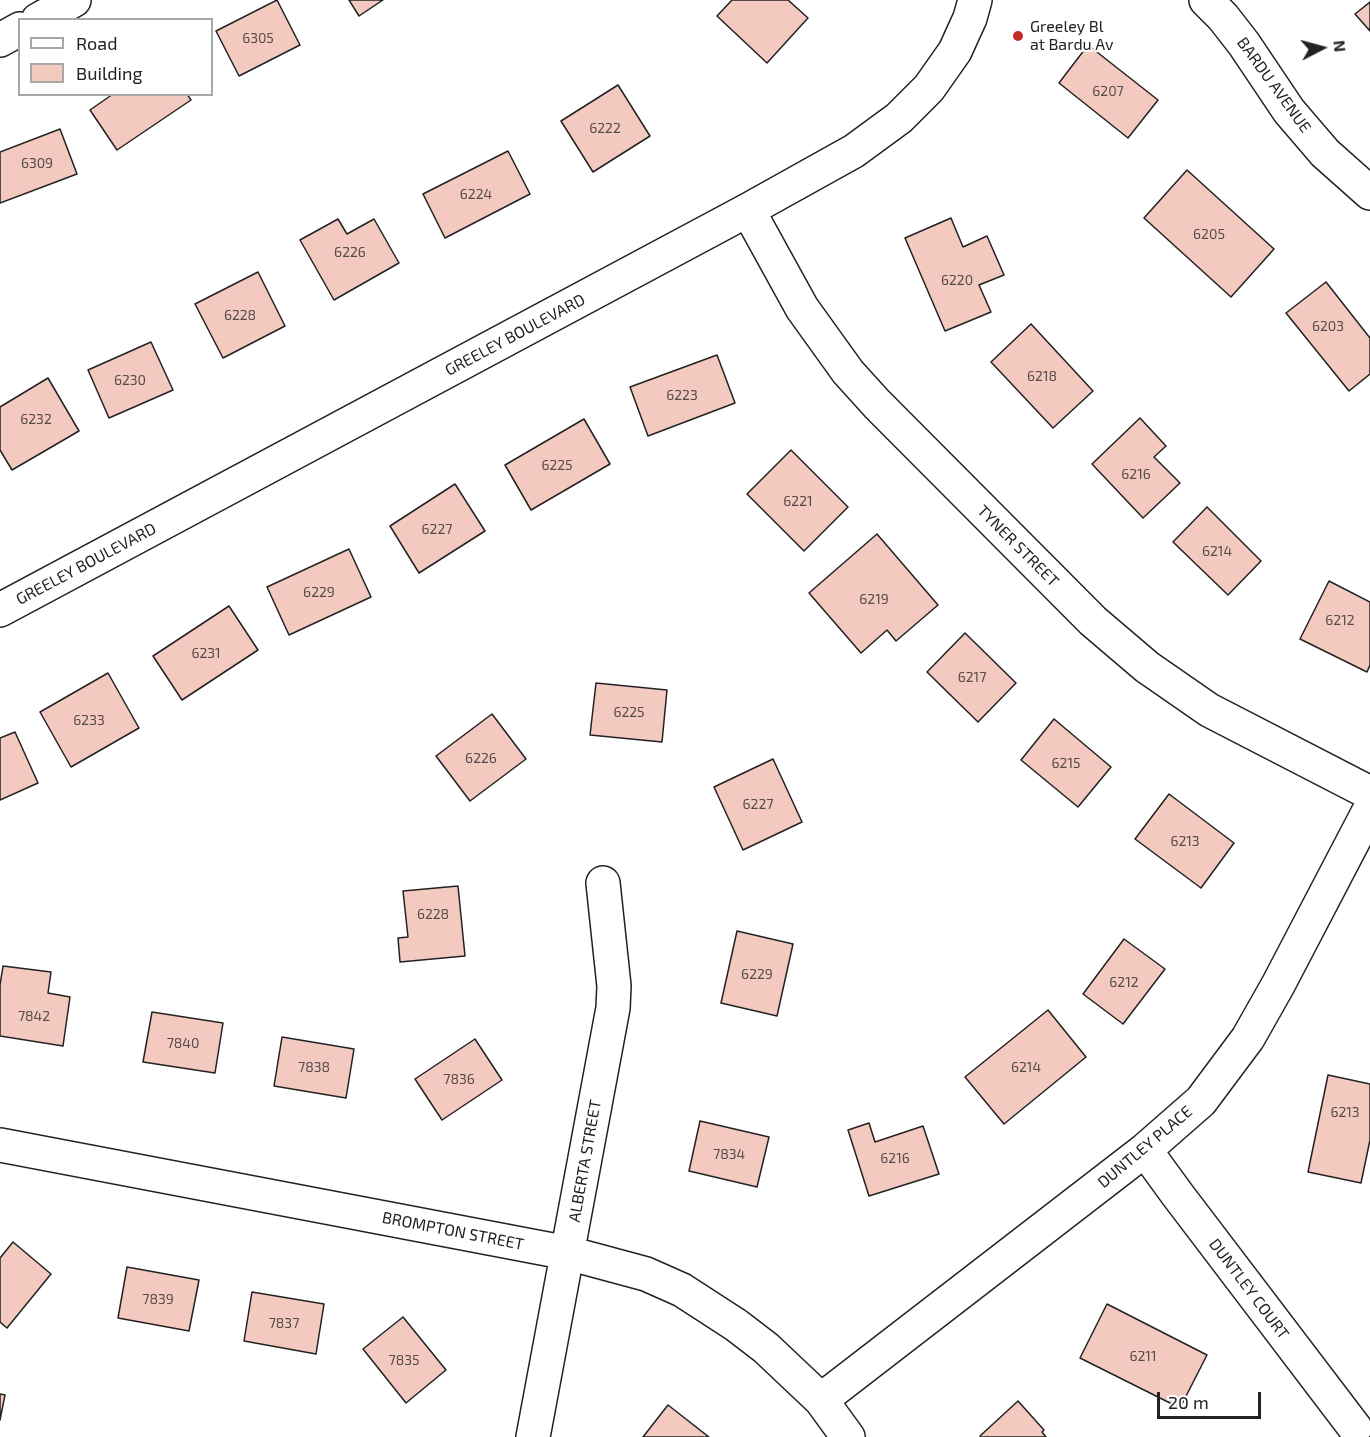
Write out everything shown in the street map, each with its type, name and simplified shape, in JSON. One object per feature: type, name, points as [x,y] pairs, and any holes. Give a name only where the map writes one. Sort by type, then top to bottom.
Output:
[{"type":"street","points":[[42,18],[74,0]]},
{"type":"street","name":"GREELEY BOULEVARD","points":[[0,610],[854,151],[899,118],[929,88],[955,51],[970,18],[975,0]]},
{"type":"street","name":"BARDU AVENUE","points":[[1206,0],[1244,44],[1289,111],[1325,153],[1370,193]]},
{"type":"street","points":[[0,40],[18,30]]},
{"type":"street","name":"TYNER STREET","points":[[748,210],[802,308],[848,372],[1093,621],[1147,667],[1209,710],[1370,793]]},
{"type":"street","name":"DUNTLEY PLACE","points":[[821,1400],[1145,1150],[1201,1101],[1248,1038],[1278,986],[1370,809]]},
{"type":"street","name":"ALBERTA STREET","points":[[533,1437],[613,1008],[614,986],[603,883]]},
{"type":"street","name":"BROMPTON STREET","points":[[0,1145],[568,1253],[646,1274],[682,1290],[736,1325],[766,1348],[821,1400],[848,1437]]},
{"type":"street","name":"DUNTLEY COURT","points":[[1145,1150],[1356,1428]]},
{"type":"building","points":[[277,0],[300,45],[239,76],[216,31]]},
{"type":"building","points":[[349,0],[383,0],[359,16]]},
{"type":"building","points":[[732,0],[788,0],[808,18],[767,63],[717,16]]},
{"type":"building","points":[[1370,2],[1370,31],[1355,14]]},
{"type":"building","points":[[1088,45],[1158,100],[1128,138],[1059,83]]},
{"type":"building","points":[[618,85],[650,136],[593,172],[561,121]]},
{"type":"building","points":[[110,96],[188,96],[191,100],[117,150],[90,110]]},
{"type":"building","points":[[60,129],[77,174],[0,203],[0,152]]},
{"type":"building","points":[[508,151],[530,194],[445,238],[423,194]]},
{"type":"building","points":[[1187,170],[1274,249],[1231,297],[1144,218]]},
{"type":"building","points":[[951,218],[963,247],[987,236],[1004,275],[979,285],[991,312],[945,331],[905,238]]},
{"type":"building","points":[[338,219],[347,234],[374,219],[399,263],[334,300],[300,240]]},
{"type":"building","points":[[258,272],[285,326],[223,358],[195,304]]},
{"type":"building","points":[[1326,282],[1370,338],[1370,374],[1349,391],[1286,313]]},
{"type":"building","points":[[1031,324],[1093,391],[1053,428],[991,362]]},
{"type":"building","points":[[151,342],[173,390],[109,418],[88,370]]},
{"type":"building","points":[[717,355],[735,403],[648,436],[630,387]]},
{"type":"building","points":[[48,378],[79,431],[12,470],[0,450],[0,407]]},
{"type":"building","points":[[1140,418],[1166,446],[1154,457],[1180,483],[1143,518],[1092,464]]},
{"type":"building","points":[[584,419],[610,464],[531,510],[505,465]]},
{"type":"building","points":[[791,450],[848,507],[804,551],[747,494]]},
{"type":"building","points":[[455,484],[485,531],[419,573],[390,526]]},
{"type":"building","points":[[1207,507],[1261,561],[1228,595],[1173,542]]},
{"type":"building","points":[[877,534],[938,605],[896,641],[887,630],[861,653],[809,593]]},
{"type":"building","points":[[349,549],[371,597],[289,635],[267,587]]},
{"type":"building","points":[[1329,581],[1370,602],[1370,665],[1367,672],[1300,639]]},
{"type":"building","points":[[229,606],[258,650],[182,700],[153,656]]},
{"type":"building","points":[[965,633],[1016,683],[978,722],[927,672]]},
{"type":"building","points":[[108,673],[139,728],[71,767],[40,712]]},
{"type":"building","points":[[596,683],[667,690],[662,742],[590,735]]},
{"type":"building","points":[[492,714],[526,759],[470,801],[436,756]]},
{"type":"building","points":[[1054,719],[1111,767],[1078,807],[1021,760]]},
{"type":"building","points":[[15,732],[38,783],[0,800],[0,738]]},
{"type":"building","points":[[773,759],[802,822],[743,850],[714,787]]},
{"type":"building","points":[[1169,794],[1234,843],[1201,888],[1135,839]]},
{"type":"building","points":[[458,886],[465,956],[400,962],[398,938],[408,937],[403,891]]},
{"type":"building","points":[[737,931],[793,944],[777,1016],[721,1003]]},
{"type":"building","points":[[1124,939],[1165,969],[1123,1024],[1083,994]]},
{"type":"building","points":[[3,966],[51,972],[48,993],[70,997],[63,1046],[0,1036],[0,985]]},
{"type":"building","points":[[1048,1010],[1086,1057],[1004,1124],[965,1077]]},
{"type":"building","points":[[152,1012],[223,1023],[215,1073],[143,1062]]},
{"type":"building","points":[[282,1037],[354,1049],[346,1098],[274,1086]]},
{"type":"building","points":[[475,1039],[502,1080],[442,1120],[415,1079]]},
{"type":"building","points":[[1328,1075],[1370,1084],[1370,1140],[1361,1183],[1308,1172]]},
{"type":"building","points":[[700,1121],[769,1137],[757,1187],[689,1171]]},
{"type":"building","points":[[869,1123],[875,1142],[923,1126],[939,1174],[869,1196],[848,1130]]},
{"type":"building","points":[[13,1242],[51,1274],[7,1328],[0,1322],[0,1258]]},
{"type":"building","points":[[127,1267],[199,1280],[189,1331],[118,1318]]},
{"type":"building","points":[[252,1292],[324,1304],[316,1354],[244,1341]]},
{"type":"building","points":[[1107,1304],[1207,1355],[1180,1408],[1080,1358]]},
{"type":"building","points":[[403,1317],[446,1370],[406,1403],[363,1349]]},
{"type":"building","points":[[0,1394],[5,1395],[0,1420]]},
{"type":"building","points":[[1018,1401],[1044,1430],[1042,1432],[1046,1437],[980,1436]]},
{"type":"building","points":[[668,1405],[709,1437],[643,1437]]},
{"type":"place","name":"Greeley Bl at Bardu Av","points":[[1018,36]]}]
